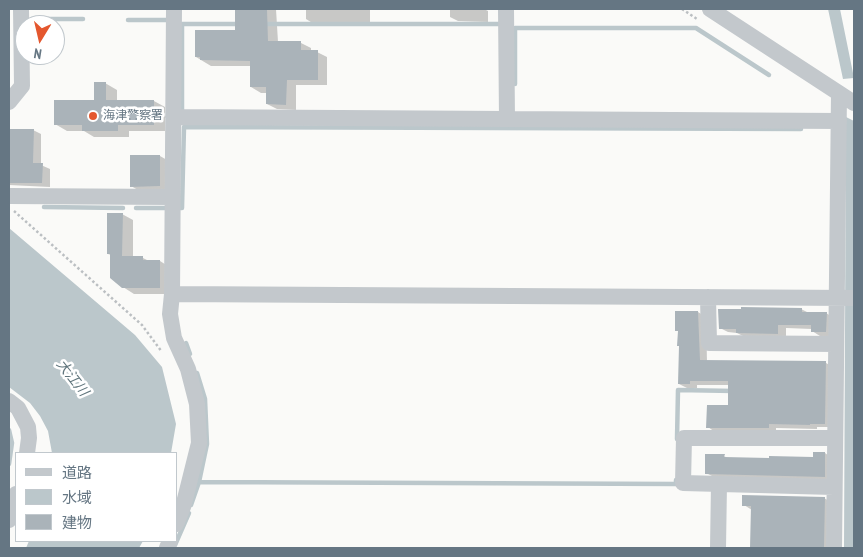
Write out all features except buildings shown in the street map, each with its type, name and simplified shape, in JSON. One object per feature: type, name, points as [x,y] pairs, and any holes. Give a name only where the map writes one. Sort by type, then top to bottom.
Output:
[{"type":"street","points":[[9,102],[22,86],[21,9]]},
{"type":"street","points":[[174,9],[172,294],[170,314],[174,338],[188,369],[197,404],[198,443],[183,507],[178,519]]},
{"type":"street","points":[[506,9],[507,119]]},
{"type":"street","points":[[710,9],[854,103]]},
{"type":"street","points":[[834,548],[836,344],[845,298],[839,94]]},
{"type":"street","points":[[173,117],[839,121]]},
{"type":"street","points":[[9,196],[172,197]]},
{"type":"street","points":[[172,294],[845,298]]},
{"type":"street","points":[[708,297],[709,343],[836,344]]},
{"type":"street","points":[[9,401],[18,408],[28,427],[28,452]]},
{"type":"street","points":[[834,487],[683,483],[684,438],[835,438]]},
{"type":"street","points":[[718,548],[719,484]]},
{"type":"street","points":[[9,520],[15,498]]},
{"type":"path","points":[[9,207],[142,325],[165,358]]},
{"type":"water","points":[[828,9],[840,9],[854,78],[843,79]]},
{"type":"water","points":[[846,117],[854,121],[853,548],[844,548]]},
{"type":"water","name":"大江川","points":[[9,228],[135,335],[162,367],[176,424],[171,452],[52,452],[48,431],[40,416],[30,403],[9,387]]},
{"type":"water","points":[[29,542],[142,542],[139,548],[26,548]]},
{"type":"waterway","points":[[65,19],[83,19]]},
{"type":"waterway","points":[[128,20],[167,20]]},
{"type":"waterway","points":[[182,110],[182,24],[239,24]]},
{"type":"waterway","points":[[262,24],[500,24]]},
{"type":"waterway","points":[[515,84],[515,28],[696,28],[769,75]]},
{"type":"waterway","points":[[179,208],[182,208],[184,127],[801,129]]},
{"type":"waterway","points":[[44,207],[123,208]]},
{"type":"waterway","points":[[136,208],[166,208]]},
{"type":"waterway","points":[[186,343],[190,354]]},
{"type":"waterway","points":[[197,373],[205,399],[207,444],[199,482],[676,484],[676,480]]},
{"type":"waterway","points":[[677,439],[678,390],[734,391]]},
{"type":"waterway","points":[[9,430],[12,443],[9,464]]},
{"type":"waterway","points":[[191,505],[199,482]]},
{"type":"waterway","points":[[178,538],[189,513]]},
{"type":"place","name":"海津警察署","points":[[93,116]]}]
